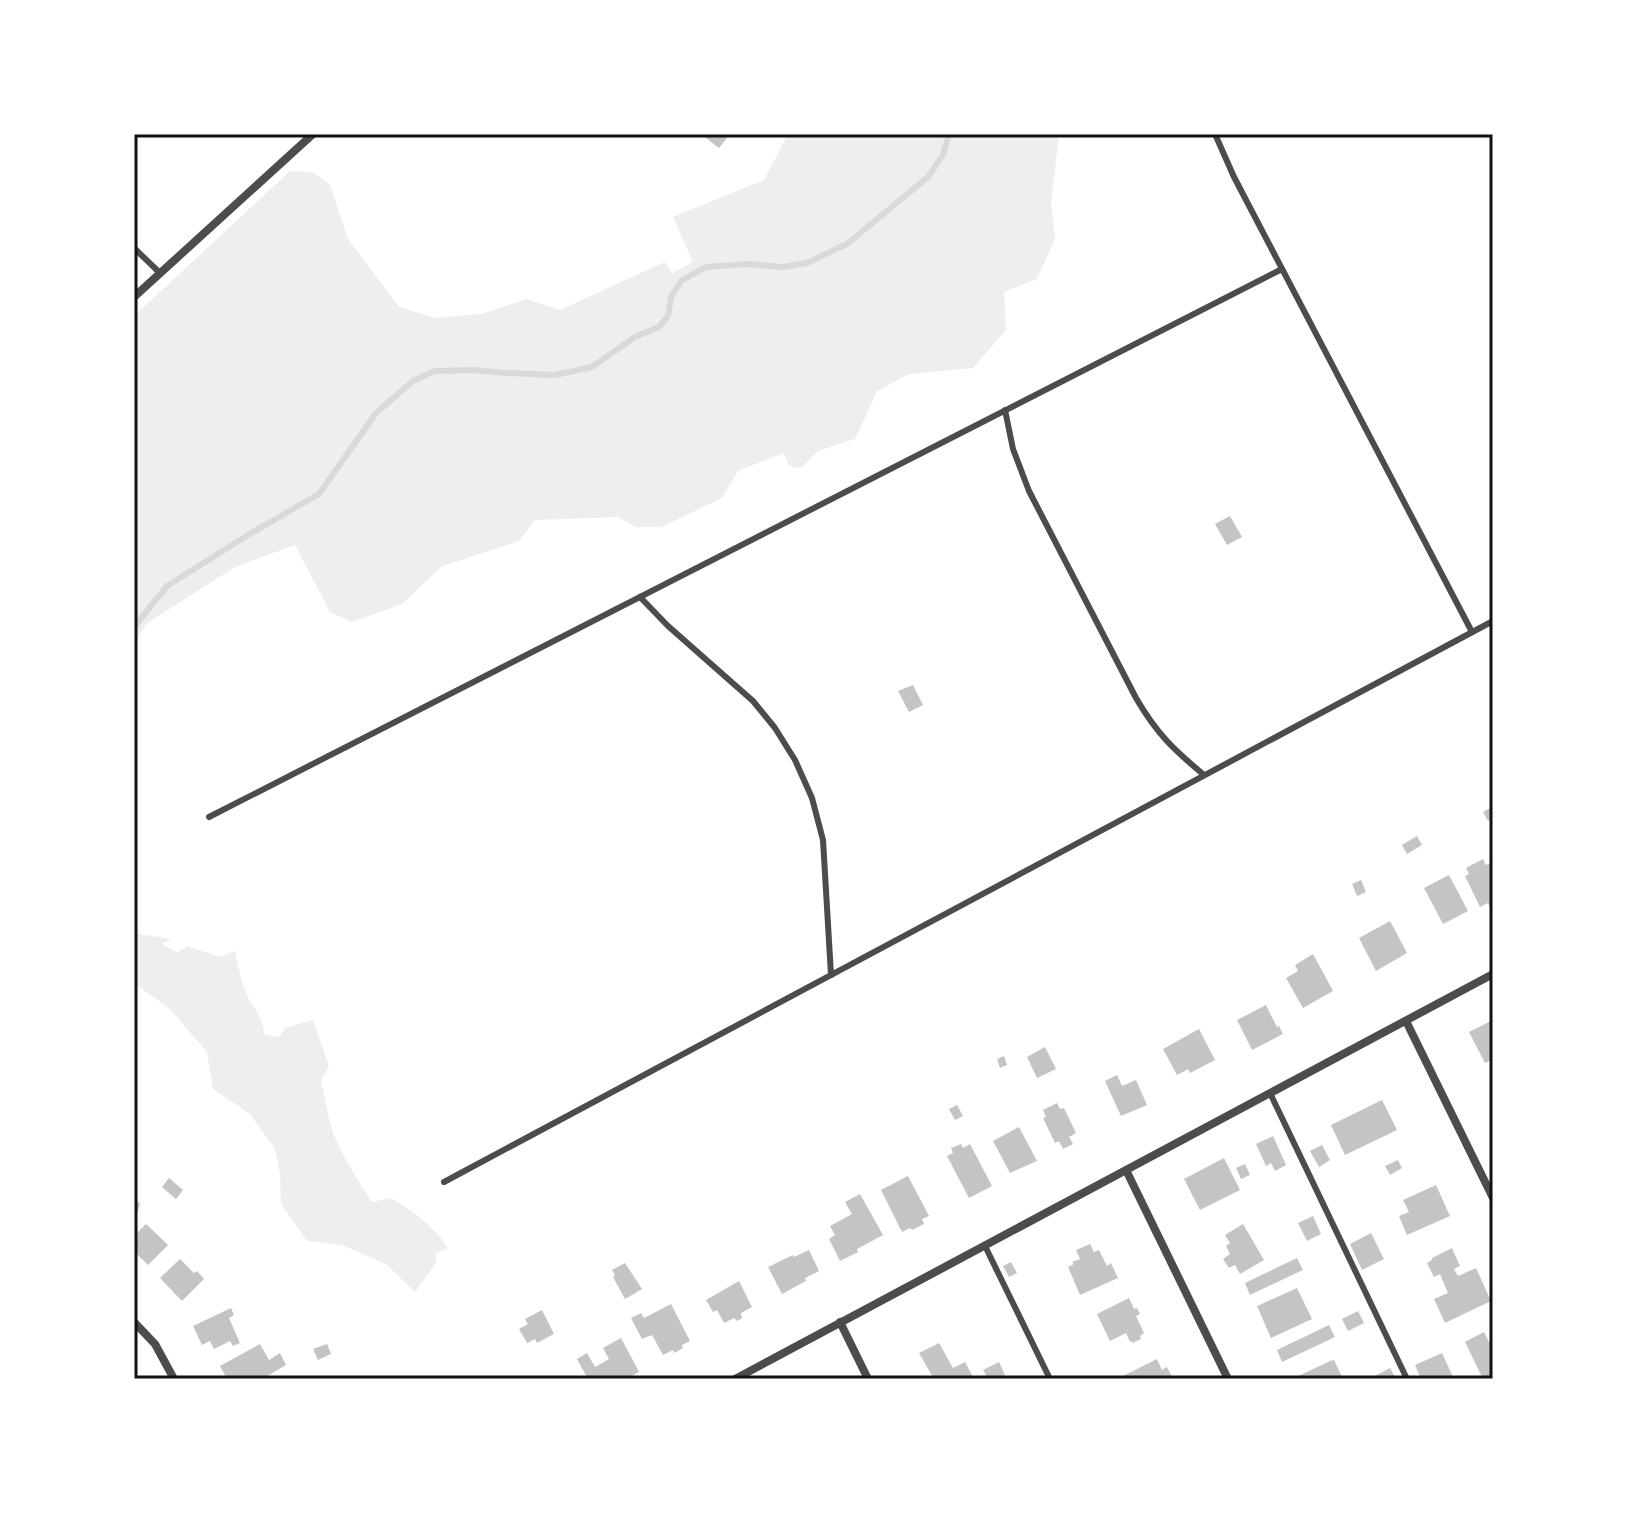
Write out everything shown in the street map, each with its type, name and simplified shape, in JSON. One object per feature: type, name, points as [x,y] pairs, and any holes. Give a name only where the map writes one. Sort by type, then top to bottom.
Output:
[{"type":"street","points":[[134,297],[313,134]]},
{"type":"street","points":[[735,1379],[1493,974]]},
{"type":"street","points":[[1406,1021],[1493,1198]]},
{"type":"street","points":[[1126,1170],[1228,1379]]},
{"type":"street","points":[[134,1322],[155,1344],[174,1379]]},
{"type":"street","points":[[840,1322],[868,1379]]},
{"type":"lane","points":[[1215,134],[1234,177],[1472,632]]},
{"type":"lane","points":[[134,248],[160,273]]},
{"type":"lane","points":[[209,817],[1282,269]]},
{"type":"lane","points":[[1005,410],[1013,449],[1029,491],[1136,698],[1151,724],[1170,747],[1204,775]]},
{"type":"lane","points":[[640,597],[753,701],[795,760],[812,798],[823,840],[831,975]]},
{"type":"lane","points":[[444,1182],[1493,621]]},
{"type":"lane","points":[[1270,1093],[1407,1379]]},
{"type":"lane","points":[[985,1246],[1050,1379]]},
{"type":"shaded area","points":[[788,134],[1059,134],[1051,203],[1055,239],[1037,279],[1004,292],[1006,330],[973,368],[909,374],[877,391],[855,439],[818,451],[801,468],[789,466],[784,453],[738,471],[722,498],[661,527],[636,527],[618,517],[535,520],[519,541],[442,566],[402,604],[352,622],[330,612],[295,545],[235,567],[146,624],[134,645],[134,316],[290,171],[313,172],[330,185],[348,239],[399,307],[435,318],[481,314],[526,299],[560,310],[665,262],[672,273],[693,262],[673,217],[764,180]]},
{"type":"shaded area","points":[[134,933],[171,939],[162,944],[178,953],[187,946],[220,957],[235,951],[243,986],[261,1019],[264,1034],[279,1037],[285,1028],[313,1020],[329,1066],[321,1080],[329,1119],[349,1165],[372,1202],[391,1198],[429,1226],[448,1248],[436,1253],[436,1263],[415,1292],[386,1264],[342,1245],[307,1241],[281,1204],[275,1149],[250,1114],[213,1089],[207,1052],[170,1009],[134,983]]},
{"type":"building","points":[[701,134],[730,134],[719,148]]},
{"type":"building","points":[[1230,516],[1242,537],[1227,545],[1215,524]]},
{"type":"building","points":[[913,685],[923,705],[909,712],[898,691]]},
{"type":"building","points":[[1492,807],[1493,818],[1488,821],[1483,812]]},
{"type":"building","points":[[1417,836],[1422,845],[1407,854],[1402,845]]},
{"type":"building","points":[[1483,859],[1486,865],[1493,862],[1493,913],[1488,903],[1480,907],[1465,876],[1469,874],[1466,868]]},
{"type":"building","points":[[1449,875],[1468,911],[1443,924],[1424,888]]},
{"type":"building","points":[[1361,880],[1366,892],[1357,896],[1352,884]]},
{"type":"building","points":[[1390,921],[1407,953],[1376,971],[1359,938]]},
{"type":"building","points":[[1313,954],[1333,991],[1303,1008],[1286,978],[1298,971],[1295,965]]},
{"type":"building","points":[[1266,1005],[1283,1034],[1252,1050],[1237,1020]]},
{"type":"building","points":[[1493,1020],[1493,1059],[1485,1063],[1469,1032]]},
{"type":"building","points":[[1199,1029],[1215,1060],[1190,1073],[1188,1069],[1177,1075],[1163,1049]]},
{"type":"building","points":[[1045,1047],[1056,1069],[1037,1078],[1027,1057]]},
{"type":"building","points":[[1004,1056],[1007,1065],[1000,1068],[997,1059]]},
{"type":"building","points":[[1117,1075],[1122,1086],[1136,1080],[1147,1105],[1121,1116],[1105,1081]]},
{"type":"building","points":[[1382,1100],[1397,1130],[1345,1155],[1331,1125]]},
{"type":"building","points":[[1057,1103],[1060,1109],[1064,1108],[1076,1133],[1069,1137],[1073,1144],[1063,1149],[1059,1141],[1055,1143],[1043,1118],[1046,1117],[1043,1110]]},
{"type":"building","points":[[957,1105],[963,1116],[955,1120],[949,1109]]},
{"type":"building","points":[[1019,1127],[1037,1161],[1010,1173],[993,1141]]},
{"type":"building","points":[[1273,1136],[1286,1165],[1275,1171],[1271,1163],[1266,1166],[1256,1144]]},
{"type":"building","points":[[961,1144],[963,1148],[970,1144],[992,1186],[969,1198],[947,1156],[953,1153],[951,1148]]},
{"type":"building","points":[[1322,1145],[1330,1160],[1319,1167],[1310,1151]]},
{"type":"building","points":[[1224,1158],[1240,1190],[1200,1210],[1184,1179]]},
{"type":"building","points":[[1398,1160],[1402,1168],[1390,1175],[1385,1166]]},
{"type":"building","points":[[1245,1164],[1250,1175],[1241,1179],[1236,1168]]},
{"type":"building","points":[[908,1176],[929,1216],[922,1219],[924,1224],[902,1232],[881,1190]]},
{"type":"building","points":[[169,1178],[183,1190],[176,1199],[162,1187]]},
{"type":"building","points":[[1436,1185],[1450,1216],[1407,1235],[1399,1216],[1409,1212],[1403,1200]]},
{"type":"building","points":[[860,1194],[883,1235],[840,1261],[829,1239],[835,1235],[830,1226],[852,1214],[845,1202]]},
{"type":"building","points":[[134,1197],[140,1204],[134,1217]]},
{"type":"building","points":[[1313,1216],[1321,1234],[1307,1241],[1298,1223]]},
{"type":"building","points":[[146,1224],[168,1245],[148,1265],[134,1251],[134,1236]]},
{"type":"building","points":[[1243,1224],[1264,1260],[1240,1274],[1235,1265],[1229,1268],[1223,1259],[1230,1254],[1226,1246],[1230,1243],[1225,1235]]},
{"type":"building","points":[[1371,1233],[1384,1259],[1362,1270],[1350,1244]]},
{"type":"building","points":[[1090,1244],[1094,1252],[1099,1250],[1107,1266],[1111,1263],[1118,1278],[1080,1295],[1068,1267],[1080,1259],[1076,1250]]},
{"type":"building","points":[[1452,1248],[1460,1266],[1454,1269],[1458,1276],[1476,1268],[1491,1301],[1445,1323],[1434,1299],[1448,1293],[1440,1274],[1434,1277],[1427,1263]]},
{"type":"building","points":[[809,1250],[819,1271],[782,1294],[768,1267]]},
{"type":"building","points":[[1297,1258],[1303,1270],[1250,1295],[1245,1283]]},
{"type":"building","points":[[180,1259],[204,1279],[182,1301],[160,1278]]},
{"type":"building","points":[[1011,1262],[1017,1273],[1009,1277],[1003,1266]]},
{"type":"building","points":[[625,1263],[642,1289],[625,1299],[612,1270]]},
{"type":"building","points":[[739,1281],[752,1307],[741,1313],[742,1318],[737,1321],[734,1318],[724,1323],[717,1310],[713,1312],[706,1300]]},
{"type":"building","points":[[1297,1288],[1312,1319],[1271,1338],[1257,1306]]},
{"type":"building","points":[[1129,1298],[1140,1314],[1136,1316],[1144,1333],[1141,1339],[1132,1343],[1126,1333],[1110,1341],[1097,1314]]},
{"type":"building","points":[[671,1304],[690,1341],[676,1352],[673,1350],[663,1355],[652,1335],[642,1339],[631,1318],[641,1313],[644,1318]]},
{"type":"building","points":[[231,1308],[234,1315],[229,1318],[240,1343],[233,1346],[230,1341],[214,1349],[210,1341],[202,1345],[193,1326]]},
{"type":"building","points":[[542,1310],[554,1334],[537,1343],[535,1339],[527,1343],[519,1329],[528,1324],[525,1319]]},
{"type":"building","points":[[1358,1311],[1364,1323],[1348,1331],[1342,1319]]},
{"type":"building","points":[[1329,1325],[1335,1337],[1282,1362],[1277,1350]]},
{"type":"building","points":[[1484,1332],[1489,1342],[1493,1340],[1493,1379],[1483,1379],[1465,1342]]},
{"type":"building","points":[[621,1338],[639,1372],[626,1379],[588,1379],[577,1359],[587,1353],[595,1367],[609,1359],[603,1348]]},
{"type":"building","points":[[939,1343],[953,1368],[965,1362],[974,1379],[934,1379],[919,1353]]},
{"type":"building","points":[[260,1344],[269,1360],[280,1353],[286,1365],[262,1379],[227,1379],[220,1366]]},
{"type":"building","points":[[327,1344],[331,1354],[318,1360],[313,1349]]},
{"type":"building","points":[[1442,1353],[1453,1377],[1421,1379],[1415,1365]]},
{"type":"building","points":[[1157,1359],[1162,1370],[1167,1367],[1173,1379],[1124,1379],[1123,1376]]},
{"type":"building","points":[[1334,1360],[1343,1379],[1292,1379],[1330,1361]]},
{"type":"building","points":[[999,1362],[1005,1375],[988,1379],[983,1370]]},
{"type":"building","points":[[1390,1368],[1396,1379],[1368,1379],[1375,1376]]},
{"type":"waterway","points":[[134,627],[167,586],[319,494],[376,413],[413,381],[434,371],[555,375],[592,367],[635,337],[659,327],[668,316],[671,297],[681,281],[706,267],[748,264],[783,267],[807,263],[847,244],[928,177],[943,155],[949,134]]}]
